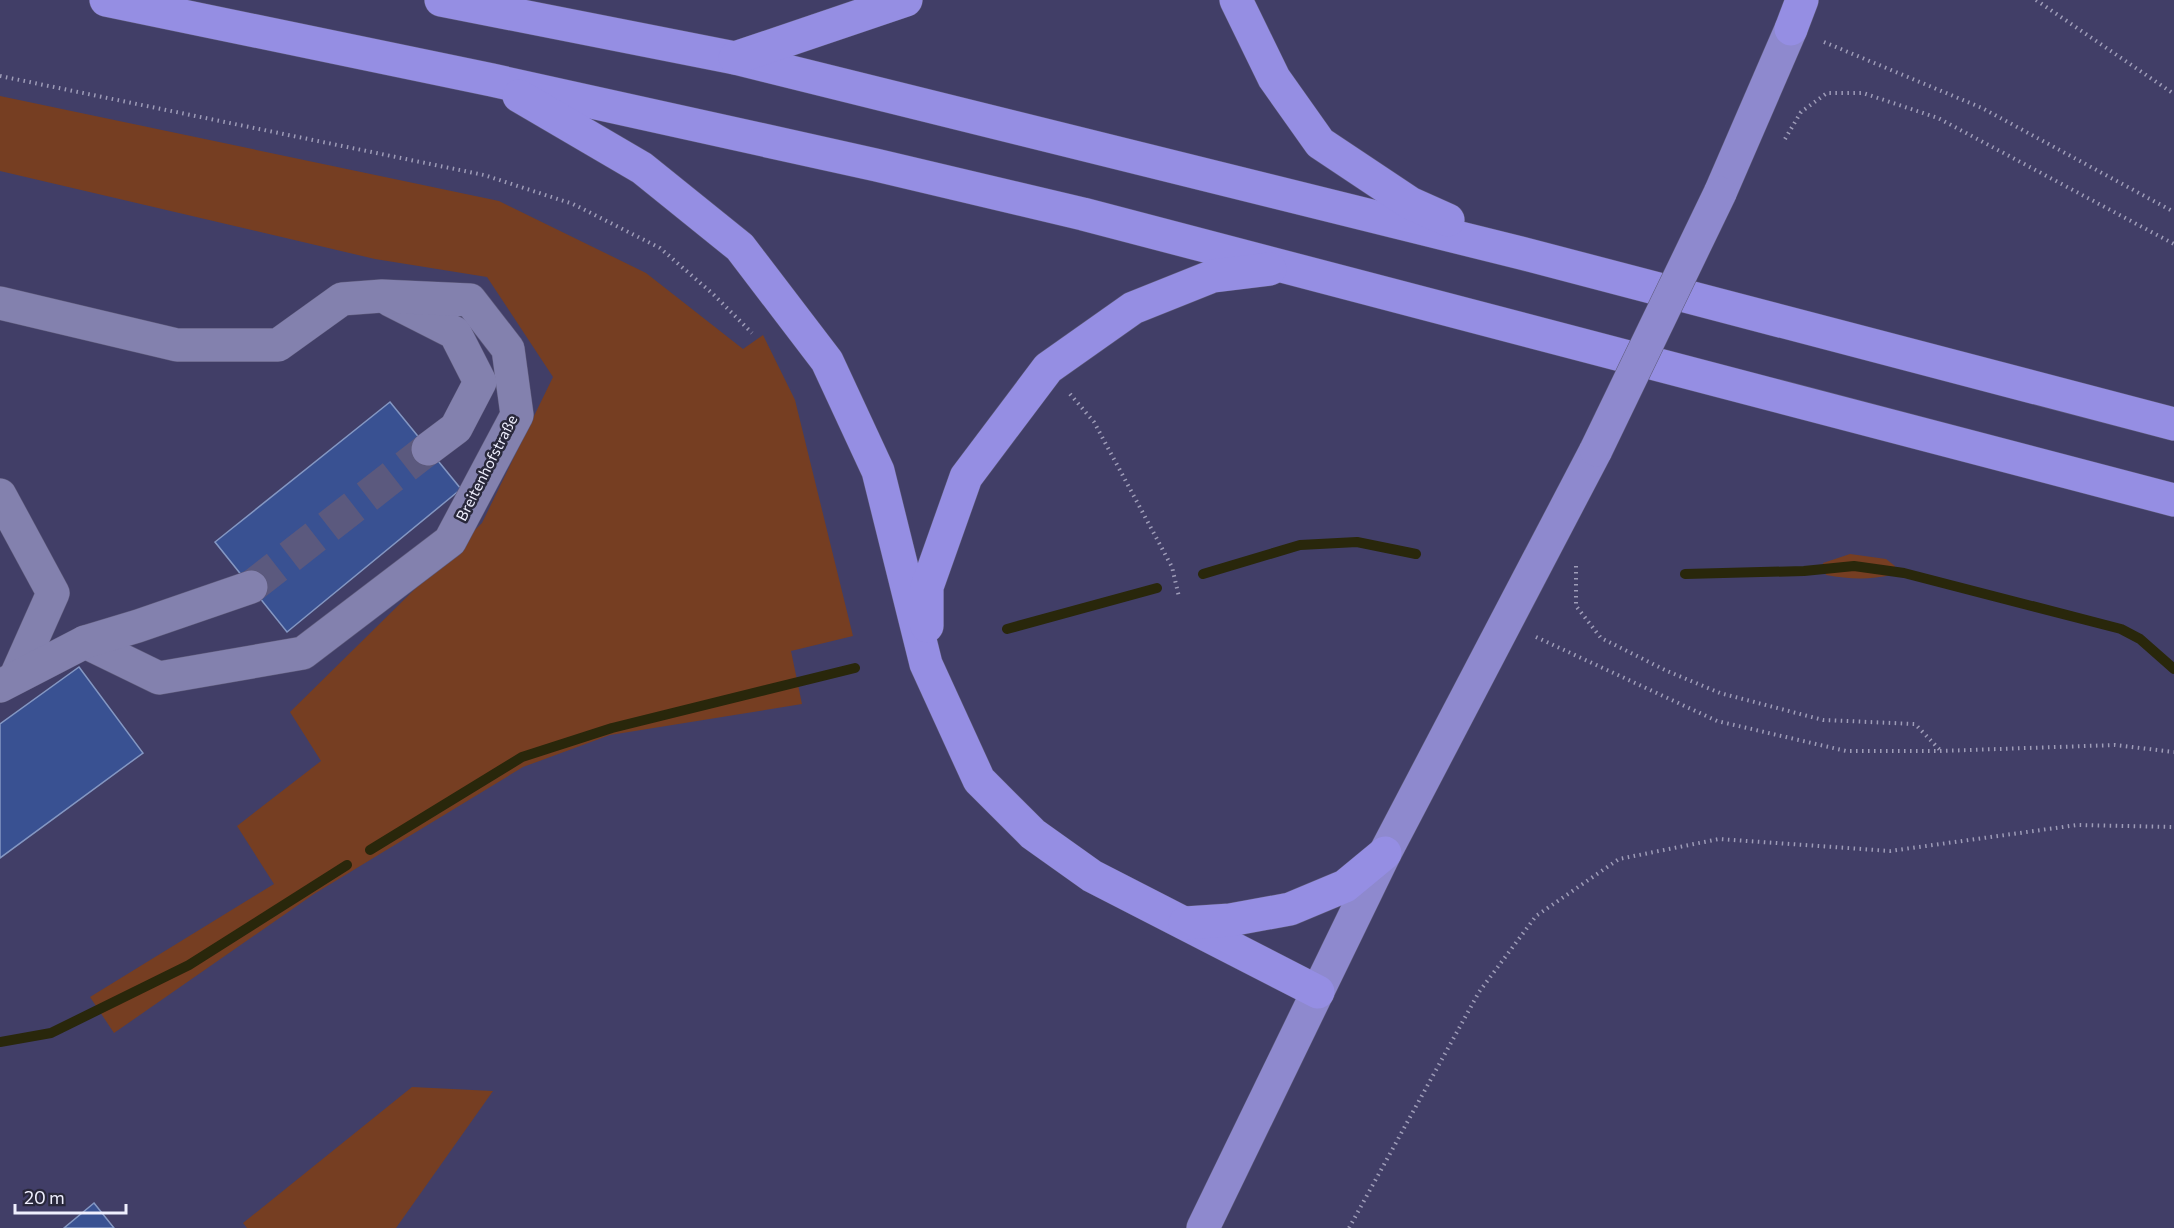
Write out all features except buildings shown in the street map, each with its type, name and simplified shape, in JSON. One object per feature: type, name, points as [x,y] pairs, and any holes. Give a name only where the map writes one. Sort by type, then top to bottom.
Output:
[{"type":"highway","points":[[106,0],[492,80],[1083,214],[2174,500]]},
{"type":"highway","points":[[441,0],[735,58],[1521,253],[2174,424]]},
{"type":"highway","points":[[735,58],[906,0]]},
{"type":"highway","points":[[1236,0],[1274,78],[1320,143],[1410,203],[1521,253]]},
{"type":"highway","points":[[492,80],[642,168],[740,247],[826,361],[878,471],[926,664],[980,780],[1033,834],[1092,876],[1317,992]]},
{"type":"highway","points":[[926,664],[927,587],[966,477],[1048,368],[1133,308],[1213,276],[1288,267]]},
{"type":"highway","points":[[1183,923],[1230,920],[1290,909],[1345,886],[1385,853]]},
{"type":"main road","points":[[1203,1228],[1385,853],[1596,450],[1720,193],[1796,14]]},
{"type":"lane","name":"Breitenhofstraße","points":[[0,303],[177,345],[278,345],[342,298],[382,296],[470,300],[508,349],[517,415],[450,541],[303,653],[159,678],[85,642]]},
{"type":"lane","points":[[382,296],[455,333],[480,382],[456,428],[428,449]]},
{"type":"lane","points":[[0,495],[53,592],[8,681]]},
{"type":"lane","points":[[8,681],[85,642],[251,587]]},
{"type":"path","points":[[2036,0],[2174,94]]},
{"type":"path","points":[[1796,14],[1982,108],[2174,212]]},
{"type":"path","points":[[0,76],[484,175],[573,204],[660,248],[713,294],[752,333]]},
{"type":"path","points":[[1785,140],[1801,112],[1827,93],[1863,93],[1938,118],[2174,244]]},
{"type":"path","points":[[1094,422],[1172,567],[1179,597]]},
{"type":"path","points":[[1576,606],[1601,638],[1667,671],[1720,693],[1823,720],[1915,724],[1940,751]]},
{"type":"path","points":[[1506,623],[1716,721],[1846,751],[1940,751],[2115,745],[2174,752]]},
{"type":"path","points":[[1349,1228],[1479,992],[1536,916],[1620,859],[1719,839],[1890,850],[2077,825],[2174,827]]},
{"type":"shaded area","points":[[0,96],[499,201],[646,273],[743,349],[763,335],[795,400],[853,636],[791,651],[802,704],[610,735],[523,767],[314,894],[114,1033],[90,997],[274,884],[237,826],[321,761],[290,712],[482,523],[553,377],[487,277],[375,259],[0,171]]},
{"type":"shaded area","points":[[1850,554],[1886,559],[1895,566],[1892,575],[1859,578],[1826,575],[1823,563]]},
{"type":"shaded area","points":[[412,1087],[493,1091],[396,1228],[247,1228],[243,1223]]},
{"type":"waterway","points":[[1203,574],[1300,545],[1357,542],[1416,554]]},
{"type":"waterway","points":[[1685,574],[1804,571],[1854,566],[1904,573],[2121,629],[2140,639],[2174,669]]},
{"type":"waterway","points":[[1007,629],[1157,588]]},
{"type":"waterway","points":[[370,850],[522,757],[612,728],[855,668]]},
{"type":"waterway","points":[[0,1042],[51,1033],[189,965],[347,865]]},
{"type":"tunnel","points":[[251,587],[428,449]]}]
